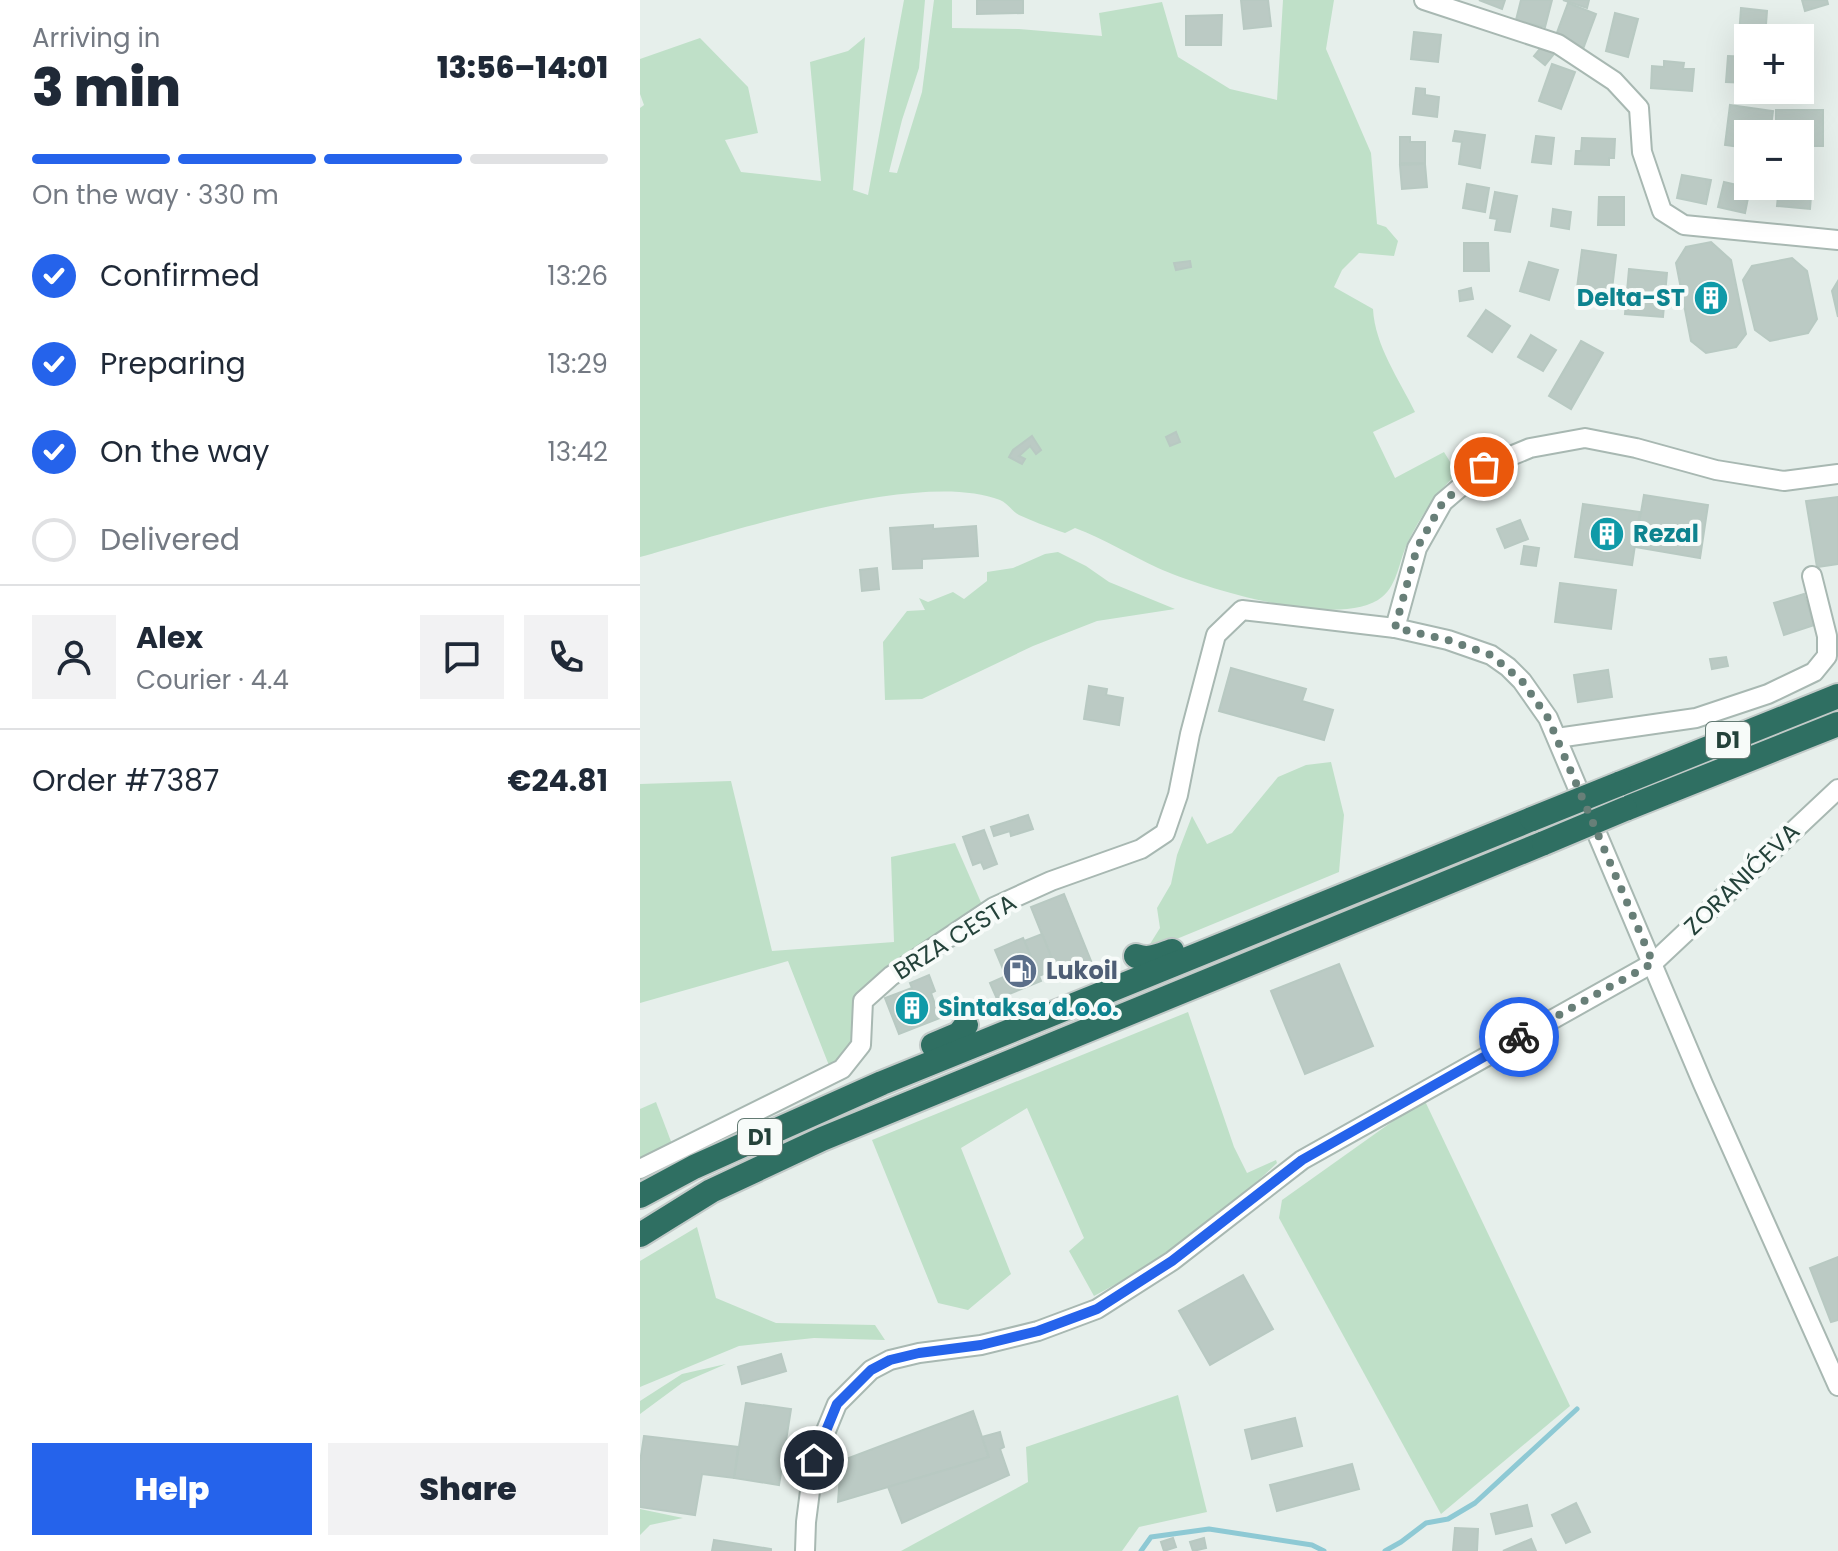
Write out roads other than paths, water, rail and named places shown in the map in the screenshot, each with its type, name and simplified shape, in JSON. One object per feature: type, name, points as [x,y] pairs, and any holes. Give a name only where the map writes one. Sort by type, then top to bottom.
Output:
[{"type":"highway","name":"D1","points":[[640,1196],[694,1167],[882,1083],[1838,696]]},
{"type":"highway","name":"D1","points":[[640,1235],[711,1191],[822,1139],[1838,724]]},
{"type":"highway","points":[[1136,956],[1144,959],[1155,957],[1187,945],[1209,949]]},
{"type":"highway","points":[[882,1083],[899,1059],[959,1034],[966,1025]]},
{"type":"street","points":[[1424,0],[1558,44],[1614,81],[1639,108],[1642,152],[1662,211],[1684,225],[1838,240]]},
{"type":"street","points":[[1838,474],[1784,481],[1716,470],[1585,438],[1530,448],[1484,467],[1443,502],[1417,548],[1395,628],[1448,640],[1491,655],[1522,681],[1548,718],[1703,1084],[1838,1386]]},
{"type":"street","points":[[1557,738],[1696,718],[1768,694],[1814,672],[1827,656],[1827,636],[1812,576]]},
{"type":"street","name":"BRZA CESTA","points":[[640,1169],[842,1069],[861,1045],[863,1001],[891,976],[994,907],[1051,881],[1141,849],[1165,833],[1216,635],[1242,610],[1395,628]]},
{"type":"street","name":"ZORANIĆEVA","points":[[805,1551],[814,1460],[837,1404],[871,1370],[890,1360],[919,1353],[981,1345],[1038,1331],[1097,1309],[1172,1261],[1302,1160],[1653,963],[1838,789]]},
{"type":"waterway","points":[[1385,1551],[1426,1523],[1448,1519],[1475,1503],[1577,1409]]},
{"type":"waterway","points":[[1141,1551],[1151,1537],[1209,1529],[1312,1545],[1324,1551]]},
{"type":"place","name":"Delta-ST","points":[[1711,298]]},
{"type":"place","name":"Rezal","points":[[1607,534]]},
{"type":"place","name":"Lukoil","points":[[1020,971]]},
{"type":"place","name":"Sintaksa d.o.o.","points":[[912,1008]]}]
